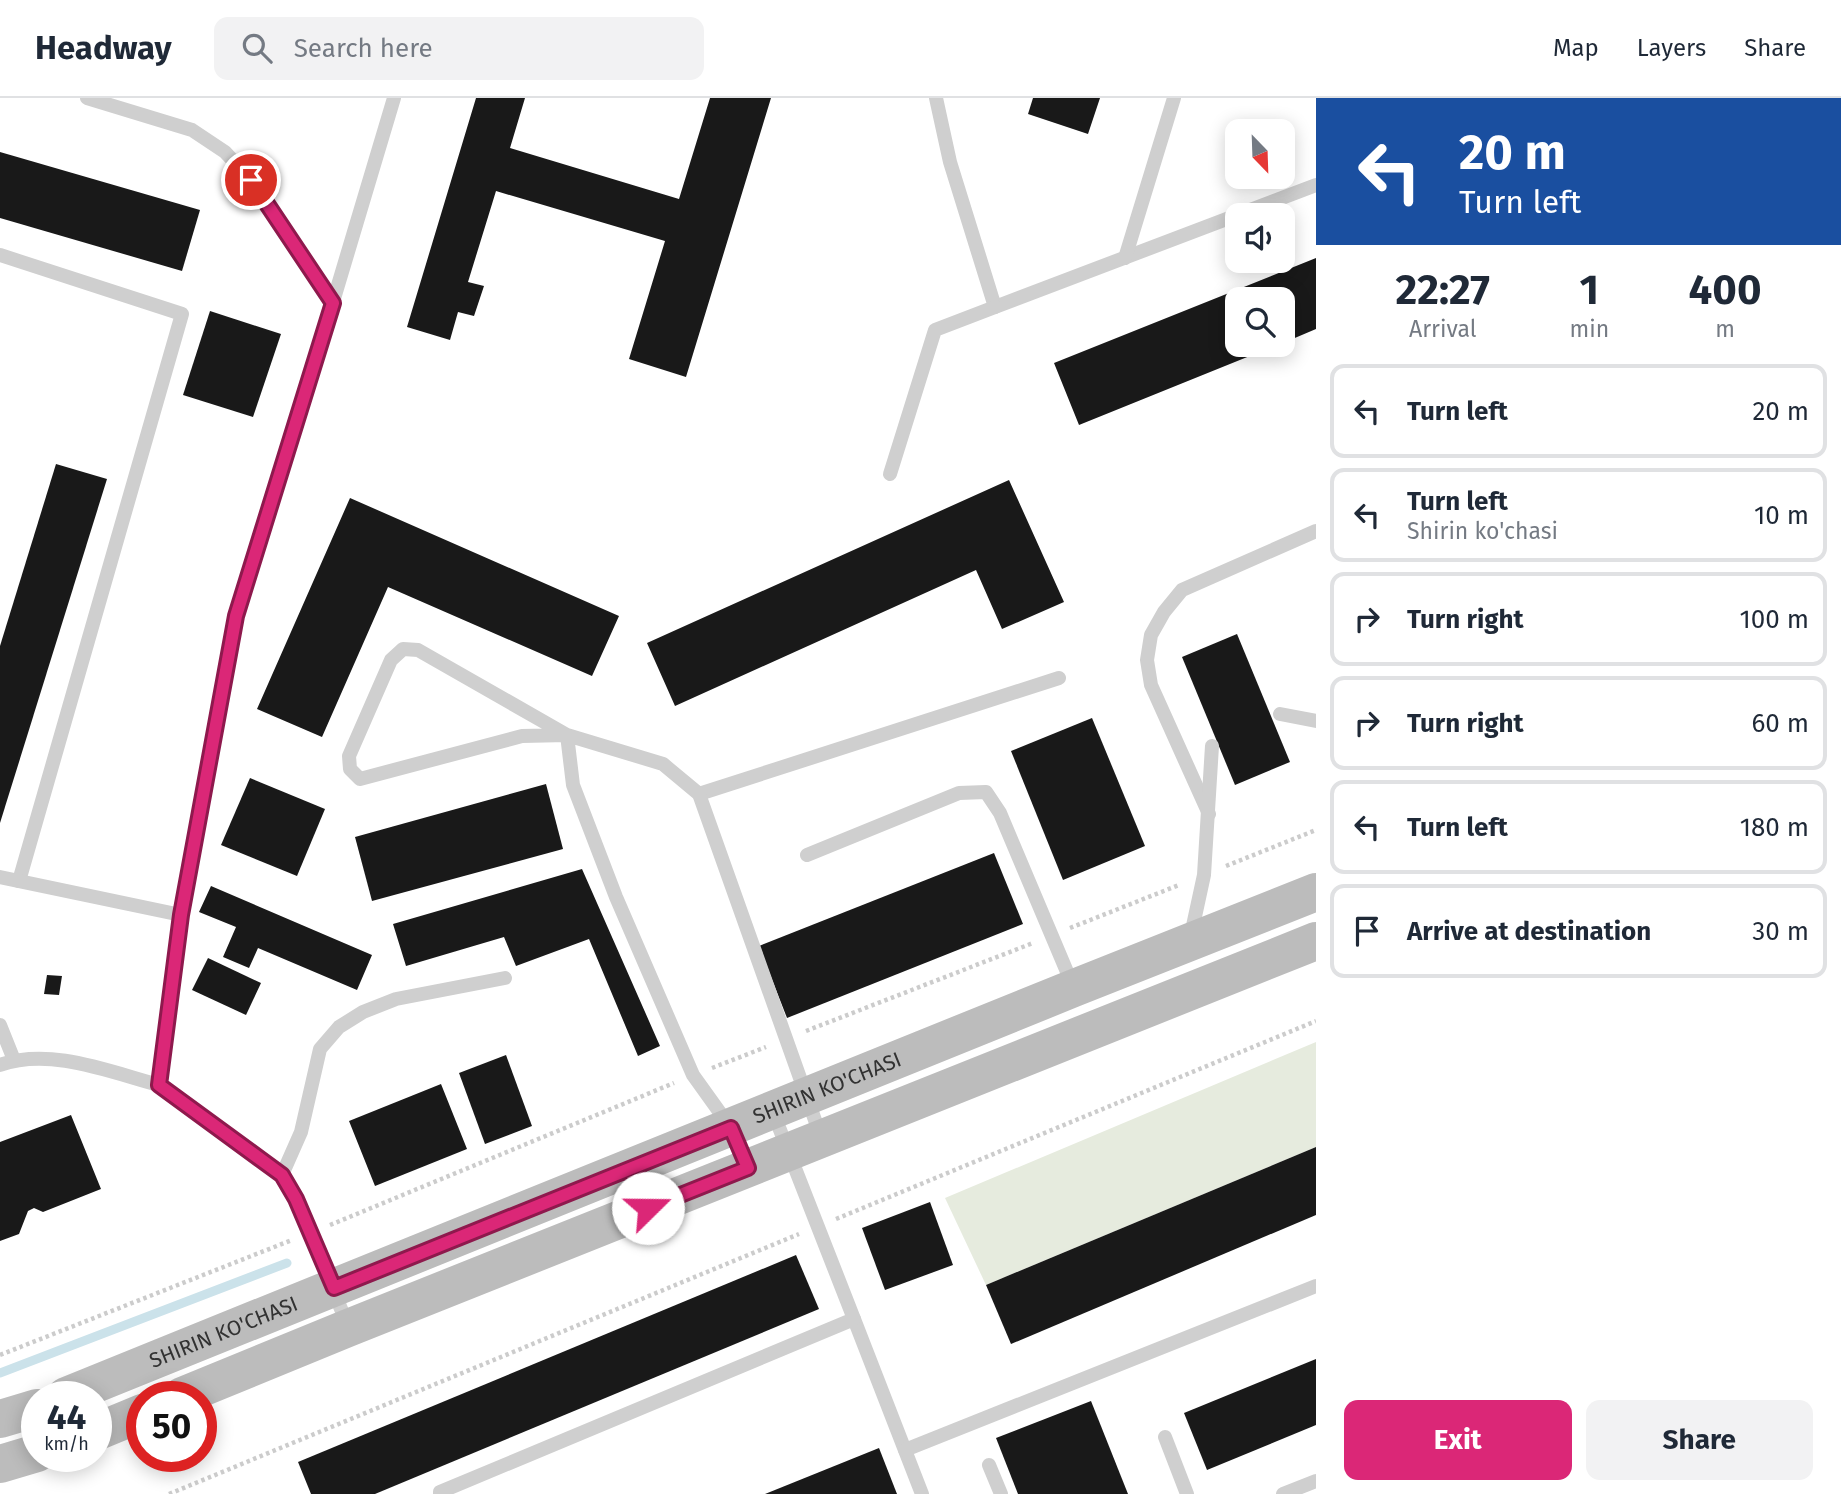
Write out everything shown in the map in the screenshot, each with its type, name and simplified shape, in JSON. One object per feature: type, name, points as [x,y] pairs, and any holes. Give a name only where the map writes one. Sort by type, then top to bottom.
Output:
[{"type":"main road","name":"SHIRIN KO'CHASI","points":[[103,1381],[1316,892]]},
{"type":"main road","name":"SHIRIN KO'CHASI","points":[[217,1382],[1316,941]]},
{"type":"main road","points":[[0,1419],[21,1413]]},
{"type":"main road","points":[[0,1464],[21,1458]]},
{"type":"lane","points":[[87,98],[192,130],[225,152],[251,180],[333,303]]},
{"type":"lane","points":[[159,1085],[181,915],[236,616],[394,98]]},
{"type":"lane","points":[[936,98],[950,162],[995,307]]},
{"type":"lane","points":[[1125,258],[1174,98]]},
{"type":"lane","points":[[890,474],[935,330],[1316,185]]},
{"type":"lane","points":[[0,255],[182,314],[19,881]]},
{"type":"lane","points":[[1209,814],[1151,685],[1147,660],[1151,635],[1164,611],[1182,590],[1316,531]]},
{"type":"lane","points":[[567,735],[523,736],[360,779],[350,769],[349,756],[391,660],[403,649],[418,650],[567,735],[663,764],[699,794],[786,1040],[789,1104],[805,1145],[818,1227],[922,1494]]},
{"type":"lane","points":[[699,794],[1059,678]]},
{"type":"lane","points":[[1280,714],[1316,721]]},
{"type":"lane","points":[[567,735],[573,786],[616,897],[693,1075],[731,1128],[748,1168]]},
{"type":"lane","points":[[1190,943],[1204,875],[1212,746]]},
{"type":"lane","points":[[807,855],[959,793],[986,792],[1000,813],[1074,988]]},
{"type":"lane","points":[[0,877],[181,915]]},
{"type":"lane","points":[[282,1175],[301,1132],[320,1049],[339,1027],[363,1012],[396,999],[505,978]]},
{"type":"lane","points":[[0,1025],[7,1063],[60,1059],[159,1085],[282,1175],[296,1199],[348,1328]]},
{"type":"lane","points":[[789,1104],[805,1145]]},
{"type":"lane","points":[[905,1450],[1316,1286]]},
{"type":"lane","points":[[440,1494],[854,1320]]},
{"type":"lane","points":[[1165,1437],[1187,1494]]},
{"type":"lane","points":[[989,1465],[1001,1494]]},
{"type":"lane","points":[[1283,1494],[1316,1481]]},
{"type":"path","points":[[0,1355],[310,1233],[693,1075],[1316,830]]},
{"type":"path","points":[[169,1494],[1316,1020]]},
{"type":"shaded area","points":[[1316,1042],[1316,1147],[986,1285],[945,1198]]},
{"type":"building","points":[[476,98],[525,98],[510,148],[679,199],[710,98],[771,98],[686,377],[629,359],[665,241],[496,191],[468,282],[484,286],[474,316],[458,312],[450,340],[407,327]]},
{"type":"building","points":[[1033,98],[1100,98],[1088,134],[1028,114]]},
{"type":"building","points":[[0,152],[200,210],[182,271],[0,218]]},
{"type":"building","points":[[1316,258],[1316,329],[1295,338],[1295,287],[1244,287],[1279,273],[1295,273],[1295,266]]},
{"type":"building","points":[[1225,294],[1225,357],[1247,357],[1079,425],[1054,363]]},
{"type":"building","points":[[210,311],[281,334],[253,417],[183,395]]},
{"type":"building","points":[[56,464],[107,479],[0,823],[0,646]]},
{"type":"building","points":[[1009,480],[1064,602],[1002,629],[976,570],[675,706],[647,643]]},
{"type":"building","points":[[350,498],[619,616],[592,676],[388,587],[322,737],[257,709]]},
{"type":"building","points":[[1237,634],[1290,762],[1235,785],[1182,657]]},
{"type":"building","points":[[1092,718],[1145,846],[1063,880],[1011,751]]},
{"type":"building","points":[[250,778],[325,809],[297,876],[221,845]]},
{"type":"building","points":[[546,784],[563,849],[372,901],[355,837]]},
{"type":"building","points":[[994,853],[1023,924],[787,1018],[759,946]]},
{"type":"building","points":[[582,869],[660,1046],[638,1056],[589,939],[516,966],[504,937],[406,966],[393,924]]},
{"type":"building","points":[[211,886],[372,955],[357,990],[258,948],[249,968],[223,957],[236,927],[199,912]]},
{"type":"building","points":[[208,958],[261,983],[246,1015],[192,990]]},
{"type":"building","points":[[47,975],[62,976],[59,995],[44,994]]},
{"type":"building","points":[[506,1055],[532,1126],[485,1144],[459,1073]]},
{"type":"building","points":[[441,1084],[467,1149],[375,1186],[349,1121]]},
{"type":"building","points":[[71,1115],[101,1189],[43,1212],[34,1208],[28,1211],[19,1234],[0,1241],[0,1142]]},
{"type":"building","points":[[1316,1147],[1316,1215],[1011,1344],[986,1285]]},
{"type":"building","points":[[930,1202],[953,1265],[885,1290],[862,1228]]},
{"type":"building","points":[[796,1255],[819,1309],[375,1494],[311,1494],[298,1462]]},
{"type":"building","points":[[1316,1359],[1316,1425],[1207,1470],[1184,1413]]},
{"type":"building","points":[[1091,1401],[1128,1494],[1018,1494],[996,1438]]},
{"type":"building","points":[[879,1448],[897,1494],[765,1494]]},
{"type":"waterway","points":[[0,1373],[287,1263]]},
{"type":"route","points":[[251,180],[333,303],[236,616],[181,915],[159,1085],[282,1175],[296,1199],[334,1288],[731,1128],[748,1168],[648,1208]]}]
